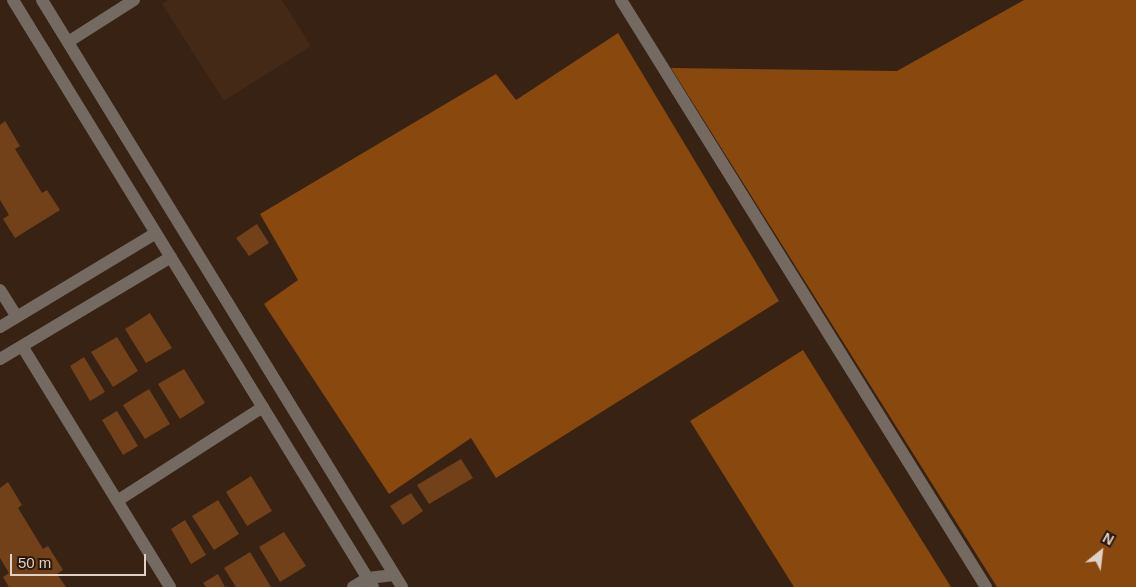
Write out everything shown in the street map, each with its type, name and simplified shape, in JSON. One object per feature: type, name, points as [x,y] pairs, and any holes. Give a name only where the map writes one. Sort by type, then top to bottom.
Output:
[{"type":"street","points":[[13,0],[371,582]]},
{"type":"street","points":[[42,0],[402,587]]},
{"type":"street","points":[[68,42],[134,0]]},
{"type":"street","points":[[621,0],[986,587]]},
{"type":"street","points":[[0,327],[156,233]]},
{"type":"street","points":[[0,359],[171,257]]},
{"type":"street","points":[[0,290],[17,317]]},
{"type":"street","points":[[22,346],[170,587]]},
{"type":"street","points":[[117,500],[263,407]]},
{"type":"street","points":[[353,587],[394,575]]},
{"type":"street","points":[[386,587],[394,575]]},
{"type":"shaded area","points":[[168,0],[282,0],[311,46],[224,101],[162,4]]},
{"type":"shaded area","points":[[1024,0],[1136,0],[1136,587],[997,587],[671,68],[897,71]]},
{"type":"shaded area","points":[[618,33],[779,301],[496,478],[471,438],[389,494],[264,304],[298,280],[260,214],[496,74],[516,100]]},
{"type":"shaded area","points":[[803,350],[951,587],[794,587],[690,421]]},
{"type":"building","points":[[5,121],[20,146],[15,149],[42,193],[47,190],[60,210],[15,238],[3,219],[9,215],[0,200],[0,125]]},
{"type":"building","points":[[257,224],[269,243],[249,256],[236,238]]},
{"type":"building","points":[[150,313],[172,348],[146,363],[125,329]]},
{"type":"building","points":[[117,337],[138,371],[113,387],[91,352]]},
{"type":"building","points":[[84,357],[105,392],[90,401],[70,366]]},
{"type":"building","points":[[184,369],[205,403],[180,419],[158,384]]},
{"type":"building","points":[[149,389],[170,424],[145,439],[123,405]]},
{"type":"building","points":[[117,411],[138,446],[123,455],[102,420]]},
{"type":"building","points":[[461,459],[473,478],[429,504],[417,485]]},
{"type":"building","points":[[251,476],[272,511],[247,526],[226,492]]},
{"type":"building","points":[[8,482],[22,505],[18,508],[43,549],[48,546],[63,570],[57,574],[66,587],[9,587],[3,577],[9,573],[0,558],[0,488]]},
{"type":"building","points":[[411,493],[423,511],[403,525],[390,506]]},
{"type":"building","points":[[218,500],[239,534],[214,550],[192,516]]},
{"type":"building","points":[[185,520],[206,555],[191,564],[171,529]]},
{"type":"building","points":[[284,532],[306,566],[280,582],[259,547]]},
{"type":"building","points":[[250,552],[271,587],[236,587],[224,568]]},
{"type":"building","points":[[218,574],[225,587],[206,587],[203,583]]}]
